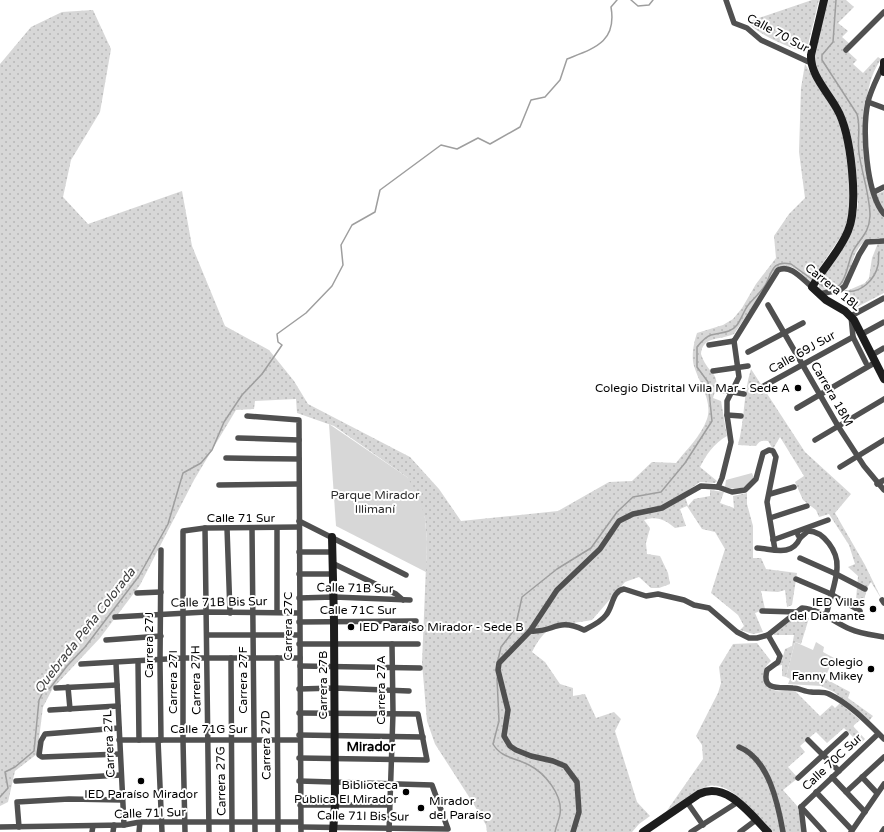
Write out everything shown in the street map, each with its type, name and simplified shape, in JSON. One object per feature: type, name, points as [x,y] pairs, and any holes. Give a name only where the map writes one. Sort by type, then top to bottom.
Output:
[{"type":"street","name":"Calle 70 Sur","points":[[726,0],[734,23],[747,28],[761,40],[811,63]]},
{"type":"street","points":[[814,282],[845,238],[852,221],[854,208],[846,130],[839,113],[816,77],[811,63],[811,55],[824,0]]},
{"type":"street","points":[[846,50],[884,12]]},
{"type":"street","points":[[884,66],[868,102],[867,169],[876,204],[884,214]]},
{"type":"street","points":[[868,102],[884,108]]},
{"type":"street","points":[[874,192],[884,187]]},
{"type":"street","points":[[819,294],[844,288],[859,255],[867,242],[884,241]]},
{"type":"street","name":"Carrera 18L","points":[[734,341],[775,272],[780,269],[793,270],[814,282],[819,294],[851,316],[884,377]]},
{"type":"street","points":[[866,363],[853,337],[851,316],[884,298]]},
{"type":"street","name":"Carrera 18M","points":[[768,304],[838,426],[877,484],[884,490]]},
{"type":"street","points":[[862,334],[884,322]]},
{"type":"street","points":[[748,352],[803,323]]},
{"type":"street","name":"Calle 69J Sur","points":[[762,387],[853,337]]},
{"type":"street","points":[[709,345],[734,341],[738,377],[728,401],[727,415],[731,442],[722,478],[718,487]]},
{"type":"street","points":[[797,408],[874,358],[884,348]]},
{"type":"street","points":[[713,371],[748,366]]},
{"type":"street","points":[[721,390],[744,394]]},
{"type":"street","points":[[815,440],[884,399]]},
{"type":"street","points":[[727,415],[741,416]]},
{"type":"street","name":"Carrera 27C","points":[[247,416],[298,420],[300,658],[299,781],[301,827]]},
{"type":"street","points":[[238,438],[299,440]]},
{"type":"street","points":[[840,467],[884,440]]},
{"type":"street","points":[[573,832],[579,812],[577,782],[565,766],[554,760],[524,753],[510,746],[504,736],[508,710],[498,670],[499,664],[530,631],[557,590],[600,549],[614,527],[626,517],[662,508],[701,486],[718,487],[735,492],[745,490],[752,485],[758,475],[763,453],[769,450],[773,451],[776,457],[770,494],[767,502],[775,550]]},
{"type":"street","points":[[226,458],[299,459]]},
{"type":"street","points":[[877,484],[884,480]]},
{"type":"street","points":[[220,485],[299,484]]},
{"type":"street","points":[[770,494],[794,487]]},
{"type":"street","points":[[770,518],[807,506]]},
{"type":"street","points":[[773,540],[828,520]]},
{"type":"street","points":[[299,521],[406,575]]},
{"type":"street","name":"Calle 71 Sur","points":[[183,532],[205,528],[299,527]]},
{"type":"street","name":"Carrera 27H","points":[[205,528],[210,832]]},
{"type":"street","points":[[227,528],[230,613]]},
{"type":"street","name":"Carrera 27F","points":[[252,528],[255,832]]},
{"type":"street","points":[[277,528],[277,612]]},
{"type":"street","name":"Carrera 27I","points":[[183,532],[183,740],[186,822],[185,832]]},
{"type":"street","points":[[796,532],[800,538]]},
{"type":"street","points":[[757,548],[775,550],[793,549],[797,545],[800,538],[808,532],[816,532],[823,536],[837,561],[836,574],[826,616]]},
{"type":"street","name":"Carrera 27B","points":[[332,537],[335,712],[335,805],[333,830]]},
{"type":"street","name":"Carrera 27J","points":[[161,550],[160,740],[163,821],[162,832]]},
{"type":"street","points":[[299,552],[332,552]]},
{"type":"street","points":[[800,558],[865,589]]},
{"type":"street","name":"Calle 71B Sur","points":[[299,598],[334,597],[406,600],[332,563]]},
{"type":"street","points":[[299,574],[333,574]]},
{"type":"street","points":[[796,579],[831,594],[860,611]]},
{"type":"street","points":[[530,631],[540,632],[557,625],[572,624],[584,630],[598,623],[607,614],[617,592],[624,589],[646,596],[658,594],[709,608],[732,628],[746,637],[757,638],[768,635],[800,609],[805,608],[826,616],[850,629],[884,636]]},
{"type":"street","points":[[137,594],[161,592]]},
{"type":"street","name":"Calle 71B Bis Sur","points":[[115,617],[206,612],[299,613]]},
{"type":"street","points":[[762,612],[796,612]]},
{"type":"street","name":"Calle 71C Sur","points":[[299,622],[416,621]]},
{"type":"street","points":[[207,636],[299,635]]},
{"type":"street","points":[[768,635],[779,652],[780,657],[778,662],[768,668],[766,679],[771,686],[782,689],[791,688],[810,692],[828,693],[846,704],[884,739]]},
{"type":"street","points":[[106,640],[161,636]]},
{"type":"street","points":[[299,644],[418,644]]},
{"type":"street","name":"Carrera 27A","points":[[389,830],[393,714],[392,644]]},
{"type":"street","points":[[81,664],[160,661],[184,658],[300,658]]},
{"type":"street","name":"Carrera 27G","points":[[231,658],[232,832]]},
{"type":"street","name":"Carrera 27D","points":[[277,658],[278,832]]},
{"type":"street","points":[[138,661],[139,740]]},
{"type":"street","name":"Carrera 27L","points":[[116,663],[124,825]]},
{"type":"street","points":[[300,666],[420,668]]},
{"type":"street","points":[[56,688],[117,685]]},
{"type":"street","points":[[68,688],[70,709]]},
{"type":"street","points":[[299,690],[334,688],[409,691]]},
{"type":"street","points":[[50,710],[118,706]]},
{"type":"street","points":[[299,713],[335,712],[418,714],[427,760],[299,758]]},
{"type":"street","points":[[119,728],[45,734],[40,747],[39,755],[42,757],[120,754]]},
{"type":"street","points":[[798,778],[846,734]]},
{"type":"street","name":"Calle 70C Sur","points":[[801,807],[838,770],[878,734]]},
{"type":"street","name":"Calle 71G Sur","points":[[120,740],[277,740],[335,735],[423,737]]},
{"type":"street","points":[[808,740],[822,756],[838,770]]},
{"type":"street","points":[[739,747],[747,751],[757,760],[773,788],[783,832]]},
{"type":"street","points":[[846,792],[884,757]]},
{"type":"street","points":[[16,781],[121,775]]},
{"type":"street","points":[[832,777],[864,812]]},
{"type":"street","points":[[862,777],[877,793]]},
{"type":"street","points":[[299,781],[391,783]]},
{"type":"street","name":"Calle 71I Bis Sur","points":[[301,827],[333,830],[448,829],[432,785],[391,783]]},
{"type":"street","points":[[816,792],[851,831],[884,784]]},
{"type":"street","points":[[642,832],[704,792],[716,791],[726,794],[738,802],[768,832]]},
{"type":"street","points":[[18,827],[17,802],[69,799],[122,800]]},
{"type":"street","points":[[687,802],[703,825]]},
{"type":"street","points":[[691,832],[738,802]]},
{"type":"street","points":[[300,804],[389,805]]},
{"type":"street","points":[[801,807],[804,832]]},
{"type":"street","points":[[801,807],[824,832]]},
{"type":"street","points":[[740,832],[756,820]]},
{"type":"street","name":"Calle 71I Sur","points":[[0,827],[9,830],[18,827],[92,829],[140,822],[163,821],[278,822],[301,827]]},
{"type":"street","points":[[139,832],[140,822]]},
{"type":"street","points":[[113,832],[114,825]]},
{"type":"green space","points":[[812,0],[819,0],[806,53],[767,37],[747,22]]},
{"type":"green space","points":[[827,0],[846,0],[854,7],[838,23],[848,31],[842,37],[851,45],[846,50],[857,60],[853,64],[863,73],[878,57],[881,59],[873,74],[868,90],[866,126],[873,196],[884,191],[884,293],[855,308],[846,294],[849,290],[865,283],[869,278],[872,258],[880,238],[869,240],[861,245],[852,261],[847,279],[843,286],[837,290],[824,292],[819,289],[819,285],[824,275],[848,236],[856,215],[858,203],[847,122],[839,107],[820,79],[814,63]]},
{"type":"green space","points":[[93,10],[111,49],[100,112],[71,160],[63,197],[88,224],[182,191],[192,246],[225,326],[269,350],[294,381],[308,404],[410,457],[439,489],[461,521],[558,511],[609,482],[632,481],[652,462],[676,463],[693,442],[707,419],[708,412],[705,392],[693,362],[693,349],[697,333],[723,325],[733,319],[742,308],[756,284],[776,258],[774,236],[789,214],[805,198],[799,152],[801,88],[805,64],[832,107],[843,132],[852,199],[844,232],[810,282],[800,272],[792,267],[779,267],[734,334],[708,341],[702,348],[701,354],[704,362],[716,378],[716,389],[713,398],[721,401],[727,436],[718,442],[711,450],[700,467],[717,481],[715,483],[700,482],[684,493],[688,506],[694,499],[710,496],[710,490],[724,492],[720,503],[734,508],[733,496],[747,493],[747,504],[753,526],[753,558],[761,558],[766,569],[797,573],[792,605],[787,607],[785,590],[778,592],[761,591],[765,609],[755,613],[763,632],[753,634],[740,630],[744,626],[738,615],[711,593],[725,549],[715,532],[702,529],[687,506],[680,509],[686,526],[675,528],[667,522],[657,518],[644,520],[650,528],[646,543],[647,554],[660,556],[668,573],[670,584],[659,588],[651,588],[639,577],[625,582],[592,620],[564,624],[550,629],[544,634],[532,652],[545,662],[560,684],[573,688],[573,696],[585,694],[596,718],[614,712],[621,719],[615,731],[637,802],[650,816],[639,824],[632,832],[487,832],[486,825],[473,803],[435,744],[427,721],[422,663],[427,542],[425,518],[407,477],[334,426],[297,413],[296,399],[255,401],[254,409],[236,410],[194,480],[140,585],[100,638],[53,688],[43,707],[37,754],[15,771],[8,802],[0,806],[0,64],[31,27],[62,12]]},
{"type":"green space","points":[[751,369],[805,452],[851,494],[835,513],[865,565],[882,600],[871,582],[867,588],[861,613],[855,611],[858,576],[848,567],[855,564],[849,545],[829,514],[819,517],[816,510],[803,500],[795,482],[804,476],[780,437],[773,449],[768,441],[762,441],[756,446],[738,445],[748,378]]},
{"type":"green space","name":"Parque Mirador Illimaní","points":[[329,424],[407,477],[419,496],[425,518],[427,542],[426,572],[336,526]]},
{"type":"green space","points":[[752,473],[754,478],[752,481],[742,488],[734,489],[725,487],[726,480]]},
{"type":"green space","points":[[792,616],[809,618],[801,644],[795,642],[786,677],[782,676],[782,665],[776,666],[782,660],[785,649],[792,646],[794,635],[774,635],[774,633]]},
{"type":"green space","points":[[795,642],[813,650],[816,642],[824,647],[823,652],[834,658],[821,686],[788,684],[790,679],[786,677]]},
{"type":"green space","points":[[757,643],[771,661],[767,665],[763,674],[765,682],[768,686],[777,691],[793,689],[820,716],[832,705],[835,708],[840,703],[860,720],[853,726],[865,739],[860,744],[844,728],[827,743],[816,732],[800,746],[805,752],[788,767],[798,778],[783,790],[798,807],[802,832],[773,832],[742,800],[724,788],[714,785],[700,789],[666,812],[703,759],[702,745],[696,736],[718,693],[721,683],[719,667],[733,644]]},
{"type":"green space","points":[[824,678],[850,692],[848,698],[873,716],[869,721],[834,692],[821,686]]},
{"type":"waterway","name":"Quebrada Peña Colorada","points":[[0,797],[8,788],[5,772],[15,767],[34,751],[39,700],[43,692],[50,688],[67,666],[85,647],[139,576],[168,524],[183,473],[201,463],[212,450],[224,422],[242,395],[262,374],[282,345],[278,342],[277,334],[306,313],[332,286],[343,265],[341,245],[352,225],[375,212],[380,190],[441,145],[457,149],[478,138],[490,144],[520,127],[531,100],[545,97],[560,80],[567,59],[595,47],[607,36],[611,28],[611,7],[617,0]]},
{"type":"waterway","name":"Quebrada Peña Colorada","points":[[631,0],[638,6],[649,5],[653,0]]},
{"type":"waterway","points":[[818,283],[835,288],[840,285],[846,273],[853,251],[866,232],[870,216],[869,201],[859,153],[859,124],[857,114],[822,60],[822,55],[833,42],[836,0]]},
{"type":"waterway","points":[[845,291],[856,290],[866,285],[870,281],[876,271],[879,252]]},
{"type":"waterway","points":[[498,660],[501,647],[515,629],[522,597],[557,569],[591,548],[617,512],[633,497],[661,492],[685,463],[712,421],[708,382],[697,367],[697,347],[709,336],[731,330],[737,325],[747,306],[767,283],[775,266],[784,263],[791,264],[813,280]]},
{"type":"waterway","points":[[497,678],[499,721],[493,744],[496,749],[504,755],[529,765],[541,773],[552,785],[559,799],[560,807],[560,816],[555,832]]},
{"type":"place","name":"Colegio Distrital Villa Mar - Sede A","points":[[798,388]]},
{"type":"place","name":"IED Villas del Diamante","points":[[873,609]]},
{"type":"place","name":"IED Paraíso Mirador - Sede B","points":[[351,627]]},
{"type":"place","name":"Colegio Fanny Mikey","points":[[871,669]]},
{"type":"place","name":"IED Paraíso Mirador","points":[[141,781]]},
{"type":"place","name":"Biblioteca Pública El Mirador","points":[[406,792]]},
{"type":"place","name":"Mirador del Paraíso","points":[[421,808]]},
{"type":"district","name":"Mirador","points":[[371,746]]}]
